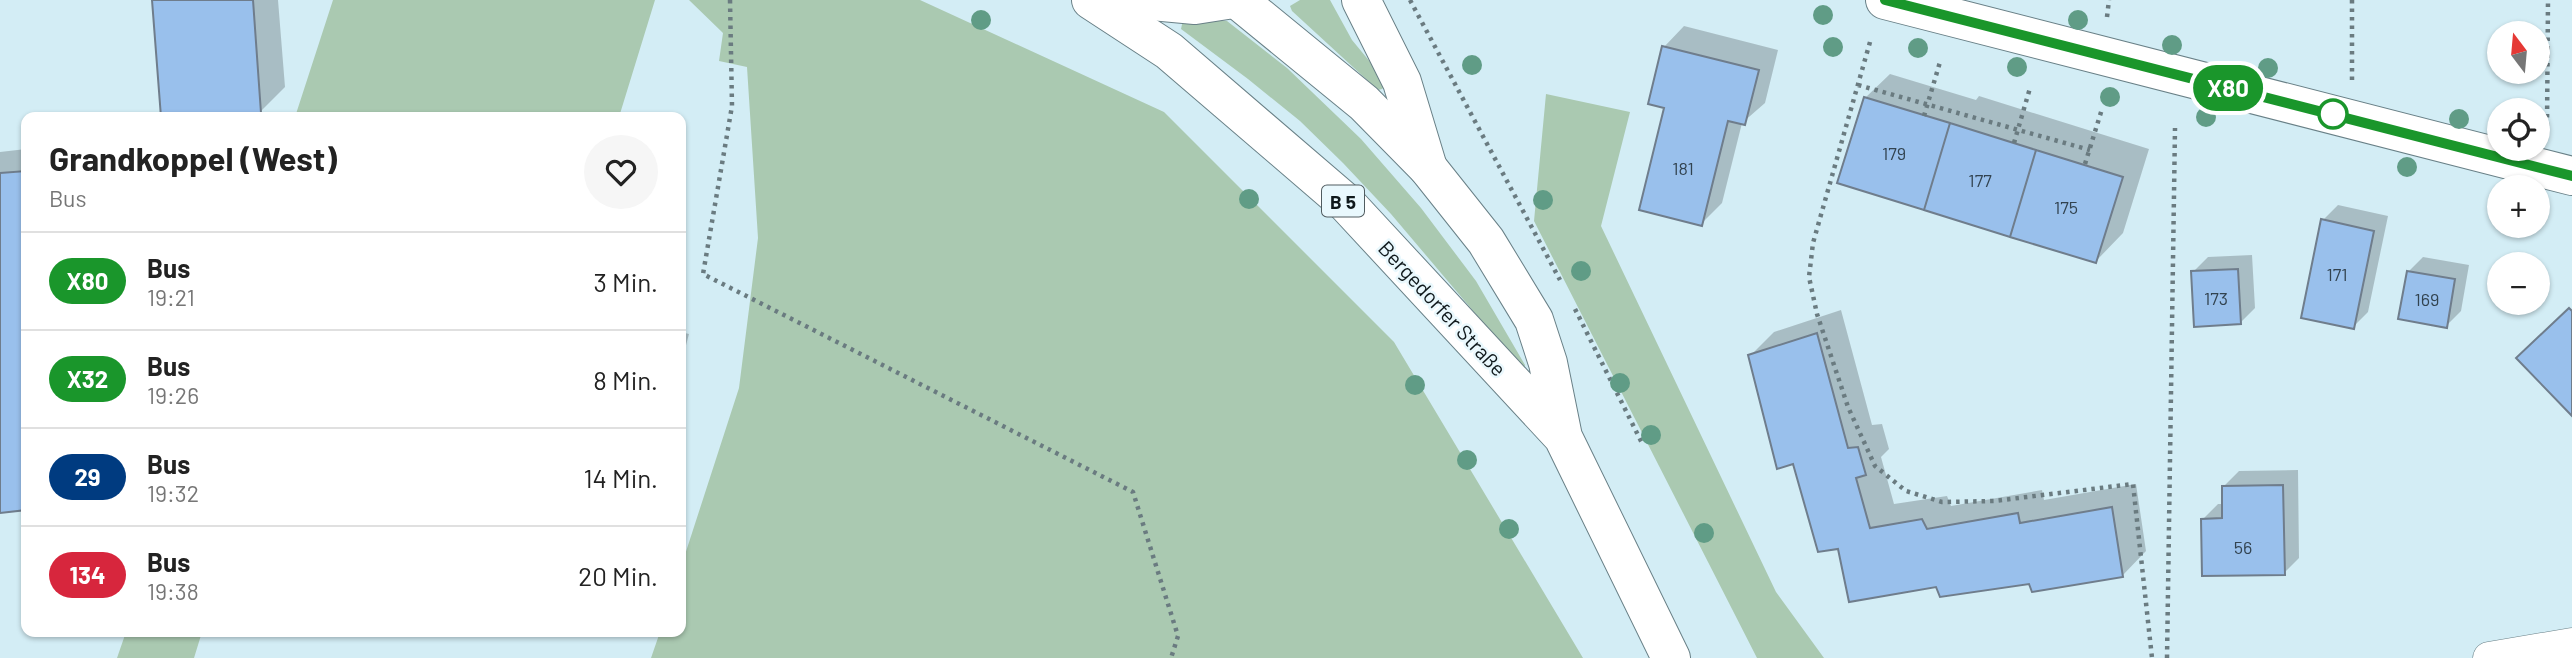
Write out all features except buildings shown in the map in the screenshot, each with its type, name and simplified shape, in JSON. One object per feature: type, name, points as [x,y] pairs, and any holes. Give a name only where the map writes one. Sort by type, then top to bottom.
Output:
[{"type":"main road","name":"Bergedorfer Straße","points":[[1091,0],[1169,51],[1346,203],[1563,437]]},
{"type":"main road","points":[[1141,0],[1195,5],[1227,0]]},
{"type":"main road","name":"Bergedorfer Straße","points":[[1238,0],[1364,103],[1428,168],[1486,241],[1534,320],[1548,363],[1563,437],[1671,658]]},
{"type":"main road","points":[[1361,0],[1402,82],[1428,168]]},
{"type":"main road","points":[[1885,0],[2572,176]]},
{"type":"street","points":[[2489,658],[2572,644]]},
{"type":"path","points":[[730,0],[732,106],[703,274],[1133,492],[1178,636],[1171,658]]},
{"type":"path","points":[[1410,0],[1564,288]]},
{"type":"path","points":[[2107,19],[2109,0]]},
{"type":"path","points":[[2352,0],[2352,82]]},
{"type":"path","points":[[2547,98],[2548,0]]},
{"type":"path","points":[[1870,42],[1813,243],[1810,277],[1816,314],[1844,396],[1875,466],[1906,491],[1942,502],[1994,501],[2133,484],[2152,658]]},
{"type":"path","points":[[1924,116],[1940,62]]},
{"type":"path","points":[[1858,85],[2090,150]]},
{"type":"path","points":[[2014,143],[2029,88]]},
{"type":"path","points":[[2085,164],[2102,109]]},
{"type":"path","points":[[2167,658],[2175,128]]},
{"type":"path","points":[[1570,300],[1642,443]]},
{"type":"green space","points":[[333,0],[655,0],[621,112],[297,112]]},
{"type":"green space","points":[[689,0],[920,0],[1164,112],[1394,342],[1583,658],[651,658],[658,637],[686,637],[686,552],[739,388],[758,238],[747,67],[719,61],[723,33]]},
{"type":"green space","points":[[1300,0],[1330,0],[1352,40],[1385,80],[1386,85],[1382,89],[1378,90],[1292,11],[1290,6]]},
{"type":"green space","points":[[1183,20],[1227,21],[1287,68],[1361,139],[1421,208],[1476,281],[1525,365],[1524,371],[1391,214],[1343,163],[1300,121],[1181,29]]},
{"type":"green space","points":[[1546,94],[1630,112],[1601,226],[1776,592],[1824,658],[1757,658],[1534,221]]},
{"type":"green space","points":[[124,637],[200,637],[194,658],[117,658]]},
{"type":"bus line","name":"X80","points":[[1885,0],[2572,176]]}]
